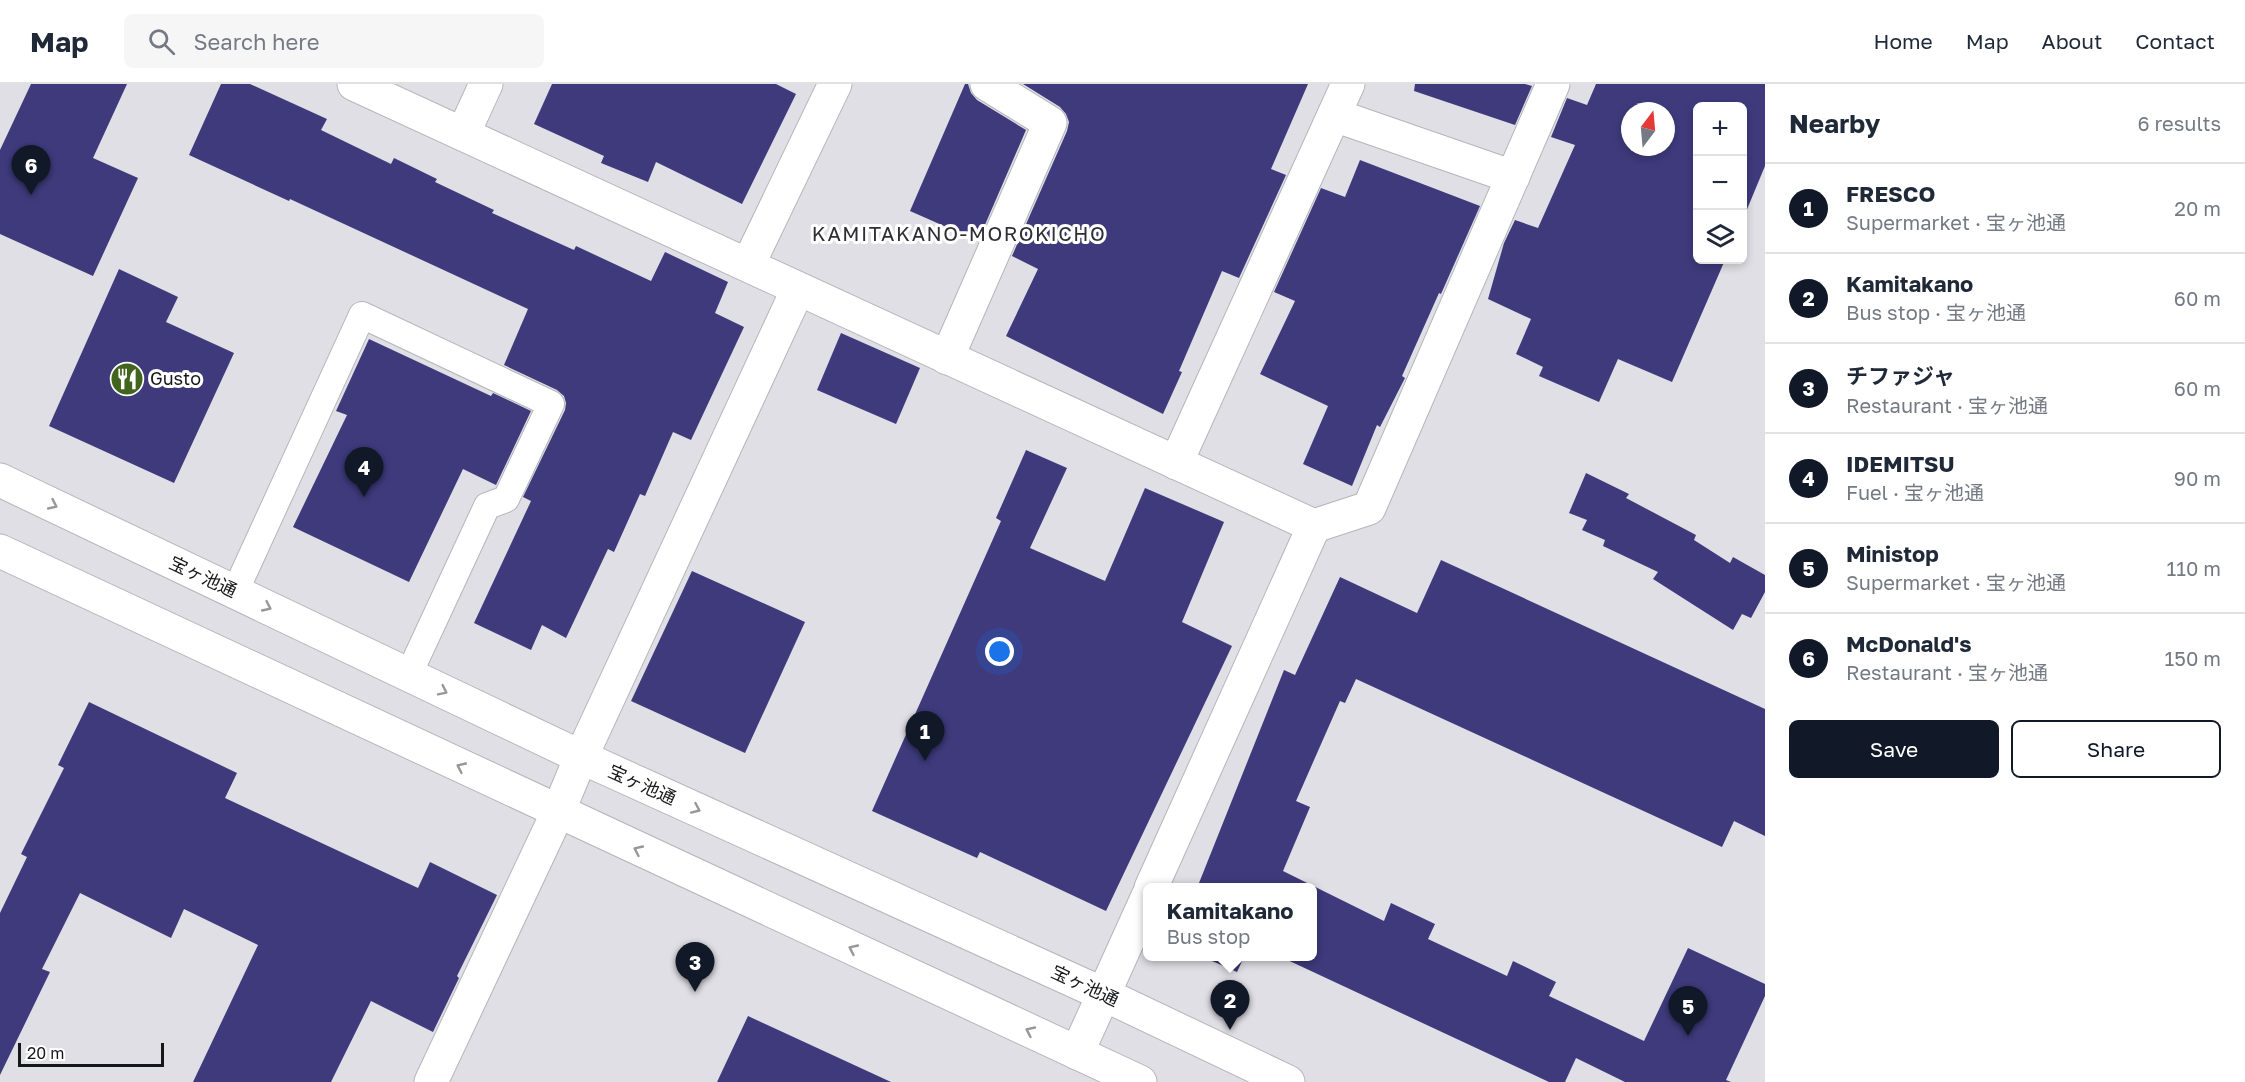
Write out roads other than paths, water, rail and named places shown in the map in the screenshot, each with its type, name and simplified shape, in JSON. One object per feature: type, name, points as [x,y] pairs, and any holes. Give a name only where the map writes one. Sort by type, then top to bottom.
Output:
[{"type":"street","points":[[354,84],[1314,526],[1369,508],[1553,84]]},
{"type":"street","points":[[463,134],[486,84]]},
{"type":"street","points":[[748,266],[835,84]]},
{"type":"street","points":[[947,358],[1050,123],[987,84]]},
{"type":"street","points":[[1176,463],[1348,84]]},
{"type":"street","points":[[1334,115],[1513,177]]},
{"type":"street","points":[[431,1082],[558,812],[581,757],[798,289]]},
{"type":"street","name":"宝ヶ池通","points":[[0,480],[581,757],[1103,994],[1288,1082]]},
{"type":"street","points":[[1153,883],[1314,526]]},
{"type":"street","points":[[0,551],[1140,1082]]},
{"type":"street","points":[[1077,1053],[1143,907]]},
{"type":"lane","points":[[235,592],[362,315],[552,404],[506,499],[487,506],[409,674]]},
{"type":"place","name":"McDonald's","points":[[31,195]]},
{"type":"place","name":"Gusto","points":[[127,379]]},
{"type":"place","name":"IDEMITSU","points":[[364,497]]},
{"type":"place","name":"FRESCO","points":[[925,761]]},
{"type":"place","name":"チファジャ","points":[[695,992]]},
{"type":"place","name":"Kamitakano","points":[[1230,1030]]},
{"type":"place","name":"Ministop","points":[[1688,1036]]},
{"type":"district","name":"KAMITAKANO-MOROKICHO","points":[[959,234]]}]
